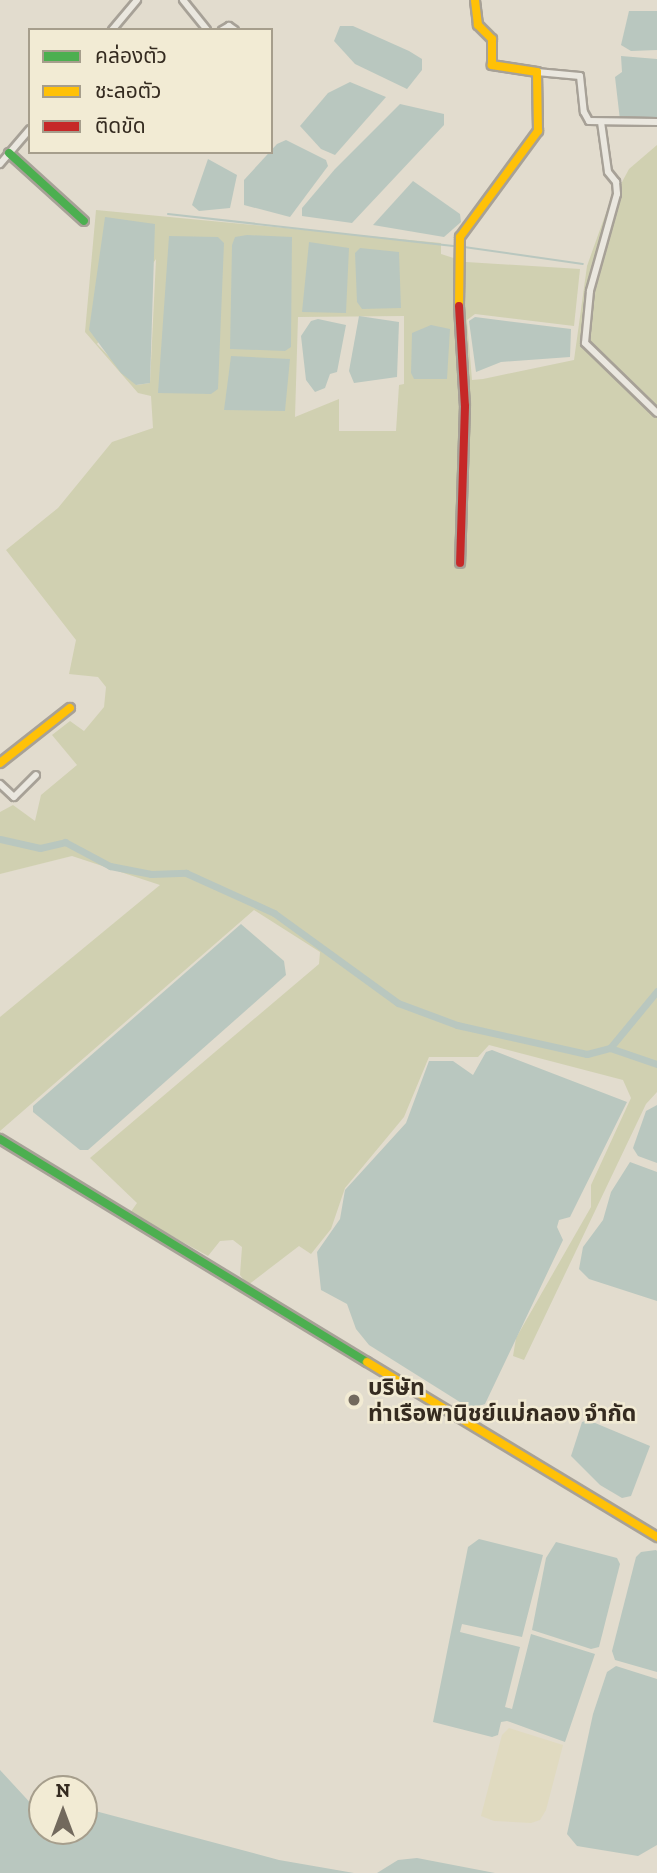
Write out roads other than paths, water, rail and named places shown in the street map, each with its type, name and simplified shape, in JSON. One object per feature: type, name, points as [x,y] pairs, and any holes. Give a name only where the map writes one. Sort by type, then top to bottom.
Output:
[{"type":"street","points":[[114,28],[137,0]]},
{"type":"street","points":[[183,0],[206,28]]},
{"type":"street","points":[[475,0],[478,25],[492,39],[492,65],[580,76],[586,118],[601,122],[657,122]]},
{"type":"street","points":[[460,563],[465,406],[458,357],[460,237],[536,137],[537,72]]},
{"type":"street","points":[[601,122],[608,172],[617,182],[617,194],[590,291],[585,343],[657,413]]},
{"type":"street","points":[[0,164],[28,131]]},
{"type":"street","points":[[9,153],[84,221]]},
{"type":"street","points":[[0,763],[69,708]]},
{"type":"street","points":[[0,784],[14,797],[36,775]]},
{"type":"street","points":[[0,1139],[657,1537]]},
{"type":"waterway","points":[[168,214],[453,246]]},
{"type":"waterway","points":[[464,247],[583,264]]},
{"type":"waterway","points":[[0,839],[40,848],[65,842],[110,866],[151,874],[186,873],[274,913],[398,1003],[457,1025],[587,1054],[610,1048],[657,991]]},
{"type":"waterway","points":[[610,1048],[657,1064]]},
{"type":"place","name":"บริษัท ท่าเรือพานิชย์แม่กลอง จำกัด","points":[[354,1400]]}]
